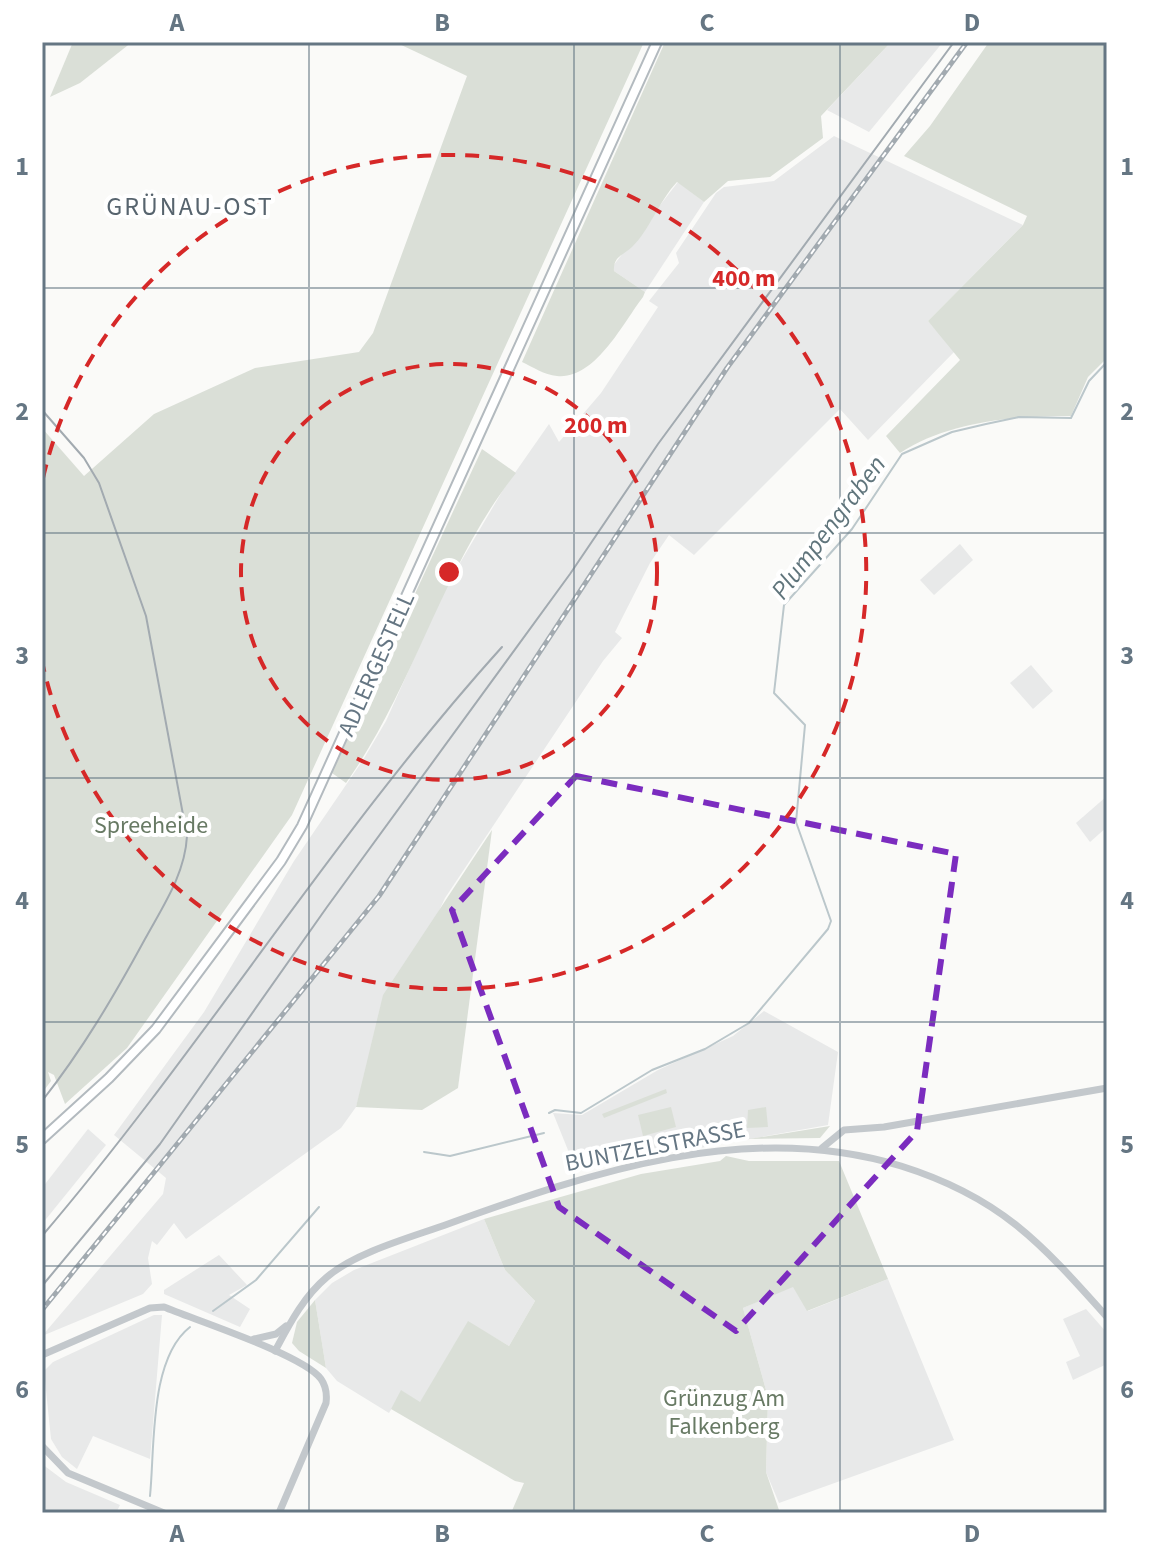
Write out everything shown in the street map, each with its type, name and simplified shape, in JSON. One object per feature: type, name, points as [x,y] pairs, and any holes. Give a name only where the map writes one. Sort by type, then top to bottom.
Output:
[{"type":"main road","name":"ADLERGESTELL","points":[[42,1139],[109,1078],[156,1029],[281,861],[302,826],[657,42]]},
{"type":"street","points":[[822,1148],[847,1130],[884,1127],[1107,1088]]},
{"type":"street","name":"BUNTZELSTRASSE","points":[[275,1351],[290,1322],[319,1286],[338,1270],[402,1241],[565,1183],[723,1150],[769,1146],[822,1148],[914,1171],[1003,1213],[1043,1247],[1107,1317]]},
{"type":"street","points":[[42,1355],[158,1307],[248,1339],[314,1373],[323,1383],[326,1403],[279,1513]]},
{"type":"street","name":"BUNTZELSTRASSE","points":[[248,1339],[266,1338],[290,1322]]},
{"type":"street","points":[[42,1446],[68,1473],[164,1513]]},
{"type":"highlighted area","points":[[576,776],[956,854],[917,1131],[736,1331],[559,1207],[452,910]]},
{"type":"shaded area","points":[[891,42],[943,42],[869,132],[827,110]]},
{"type":"shaded area","points":[[834,136],[1023,225],[928,321],[955,351],[868,440],[840,409],[694,555],[669,535],[650,563],[615,632],[622,638],[603,661],[445,898],[369,1063],[356,1107],[341,1128],[186,1239],[174,1223],[157,1245],[152,1241],[148,1258],[152,1284],[143,1294],[42,1336],[163,1194],[166,1178],[114,1135],[204,1012],[294,861],[363,760],[386,721],[447,585],[503,490],[549,424],[559,442],[601,393],[658,307],[649,301],[679,263],[676,253],[716,193],[724,187],[774,181]]},
{"type":"shaded area","points":[[678,182],[704,202],[645,292],[614,271],[613,266]]},
{"type":"shaded area","points":[[960,544],[973,560],[934,595],[920,580]]},
{"type":"shaded area","points":[[1031,665],[1053,691],[1033,709],[1010,683]]},
{"type":"shaded area","points":[[1107,796],[1107,827],[1090,842],[1076,823]]},
{"type":"shaded area","points":[[764,1011],[838,1052],[828,1125],[576,1170],[553,1113],[582,1115],[658,1070],[733,1036]]},
{"type":"shaded area","points":[[88,1129],[106,1145],[42,1224],[42,1188]]},
{"type":"shaded area","points":[[484,1219],[505,1270],[535,1301],[509,1346],[468,1322],[420,1403],[402,1391],[389,1413],[337,1381],[326,1368],[315,1300],[332,1283],[354,1270]]},
{"type":"shaded area","points":[[219,1255],[247,1285],[229,1295],[250,1309],[240,1327],[164,1294],[164,1290]]},
{"type":"shaded area","points":[[888,1279],[954,1440],[779,1503],[766,1472],[768,1397],[743,1308],[793,1286],[808,1311]]},
{"type":"shaded area","points":[[1086,1309],[1107,1333],[1107,1364],[1073,1380],[1066,1362],[1080,1356],[1063,1319]]},
{"type":"shaded area","points":[[154,1315],[162,1315],[150,1459],[93,1436],[77,1469],[62,1457],[51,1439],[44,1371],[53,1362]]},
{"type":"shaded area","points":[[42,1464],[66,1482],[120,1505],[116,1513],[42,1513]]},
{"type":"green space","points":[[73,42],[132,42],[80,83],[50,97]]},
{"type":"green space","name":"Spreeheide","points":[[395,42],[644,42],[292,815],[127,1048],[65,1104],[54,1075],[48,1072],[51,1081],[42,1093],[42,428],[84,476],[154,414],[255,368],[359,352],[373,333],[467,76]]},
{"type":"green space","points":[[665,42],[891,42],[821,116],[823,138],[770,177],[728,181],[704,202],[677,182],[638,240],[615,262],[614,271],[645,292],[643,297],[596,360],[571,375],[548,374],[522,362]]},
{"type":"green space","points":[[989,42],[1107,42],[1107,358],[1088,377],[1071,416],[982,422],[939,434],[900,453],[886,436],[960,360],[928,321],[1023,225],[1027,216],[904,156],[930,126]]},
{"type":"green space","points":[[482,449],[516,473],[468,547],[391,707],[346,783],[332,773]]},
{"type":"green space","points":[[492,830],[458,1088],[422,1110],[356,1107],[383,995]]},
{"type":"green space","points":[[666,1089],[667,1093],[604,1118],[602,1114]]},
{"type":"green space","points":[[671,1107],[676,1127],[643,1136],[638,1115]]},
{"type":"green space","points":[[766,1107],[768,1127],[747,1128],[748,1110]]},
{"type":"green space","points":[[830,1126],[820,1138],[749,1139]]},
{"type":"green space","name":"Grünzug Am Falkenberg","points":[[726,1156],[749,1161],[839,1161],[888,1279],[807,1311],[793,1287],[743,1308],[768,1397],[766,1472],[780,1513],[511,1513],[524,1483],[515,1481],[391,1409],[401,1390],[420,1402],[468,1321],[509,1346],[535,1301],[505,1270],[484,1219],[641,1174],[720,1161]]},
{"type":"green space","points":[[315,1300],[326,1368],[292,1343],[297,1322]]},
{"type":"waterway","name":"Plumpengraben","points":[[549,1113],[555,1110],[581,1113],[652,1070],[705,1049],[749,1023],[828,929],[831,921],[796,822],[805,725],[774,693],[784,605],[852,529],[902,454],[952,432],[986,424],[1019,417],[1071,418],[1089,381],[1107,362]]},
{"type":"waterway","name":"Plumpengraben","points":[[424,1152],[450,1156],[544,1133]]},
{"type":"waterway","name":"Plumpengraben","points":[[213,1311],[256,1280],[319,1207]]},
{"type":"waterway","name":"Plumpengraben","points":[[150,1496],[156,1405],[161,1382],[167,1360],[177,1341],[190,1327]]},
{"type":"tram line","points":[[42,1286],[160,1144],[327,907],[570,574],[658,444],[954,42]]},
{"type":"tram line","points":[[42,410],[84,458],[99,483],[146,616],[187,836],[178,877],[166,902],[97,1022],[42,1101]]},
{"type":"tram line","points":[[42,1236],[159,1090],[382,790],[502,647]]},
{"type":"railway","points":[[42,1310],[379,896],[727,368],[967,42]]},
{"type":"district","name":"GRÜNAU-OST","points":[[190,206]]}]
